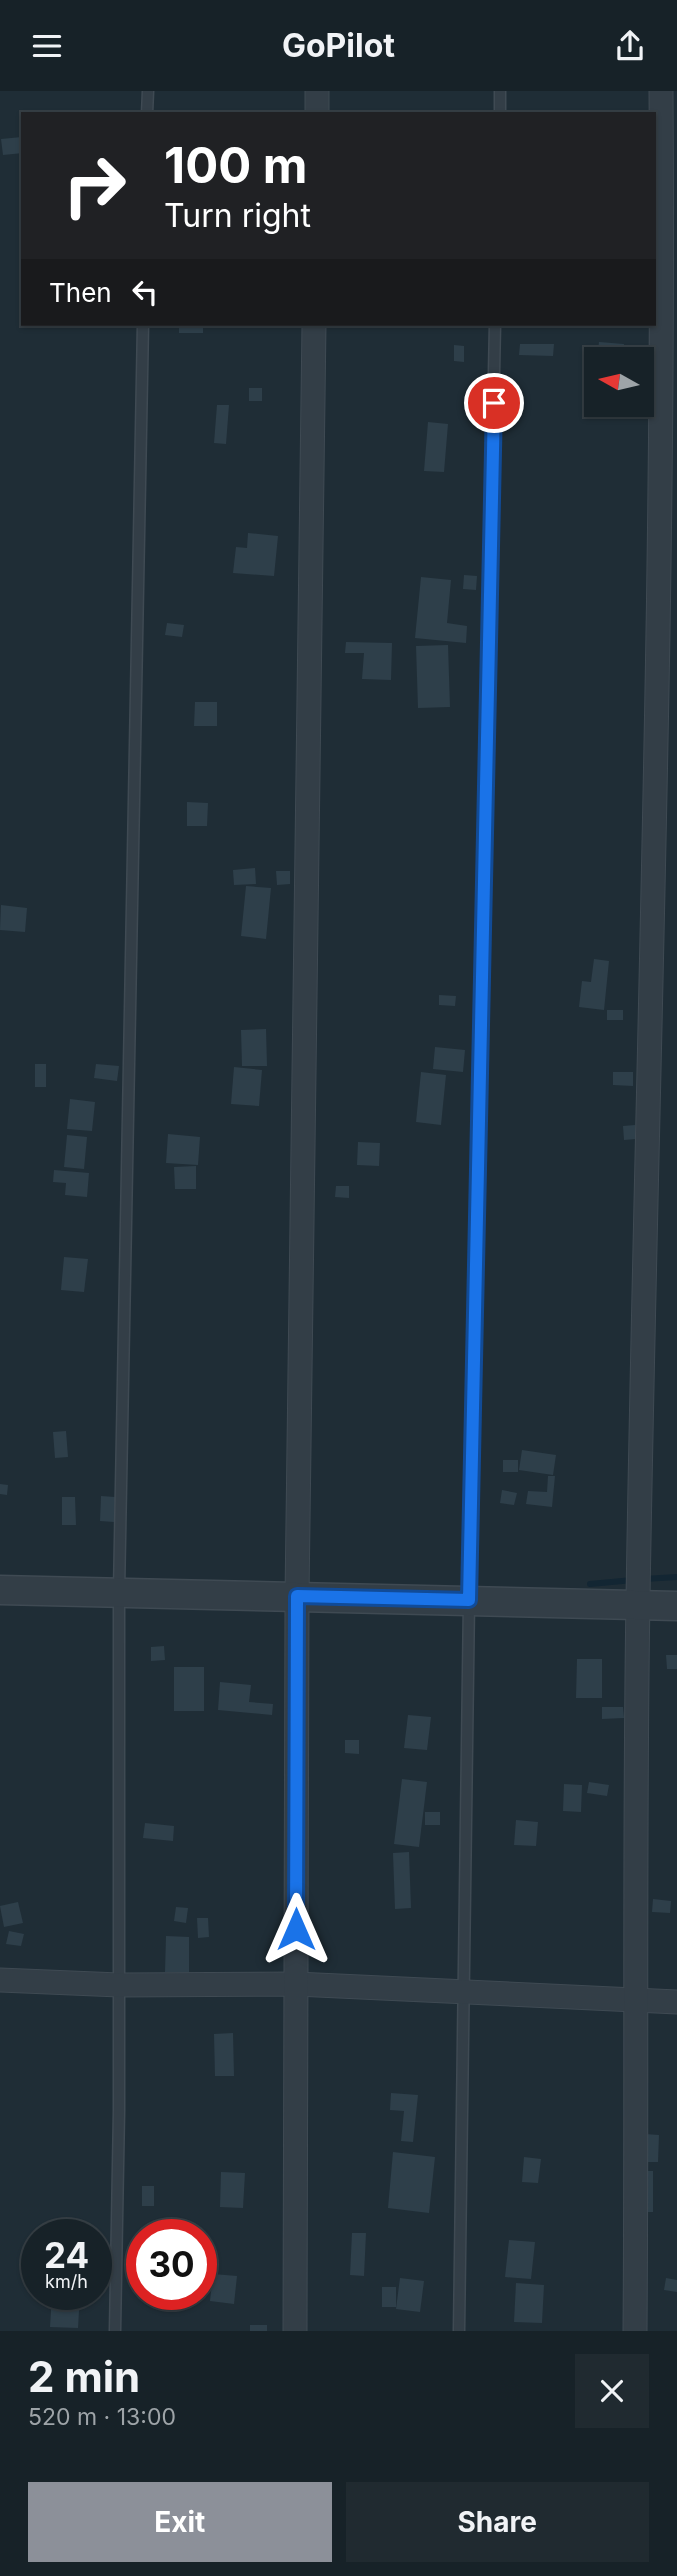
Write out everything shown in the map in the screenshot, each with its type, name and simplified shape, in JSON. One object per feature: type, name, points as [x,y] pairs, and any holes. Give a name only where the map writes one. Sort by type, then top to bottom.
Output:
[{"type":"street","points":[[317,91],[317,112]]},
{"type":"street","points":[[635,2331],[638,1604],[649,1123],[662,257],[661,91]]},
{"type":"street","points":[[295,2331],[297,1596],[314,326]]},
{"type":"street","points":[[0,1590],[677,1606]]},
{"type":"street","points":[[0,1980],[119,1985],[296,1984],[677,2002]]},
{"type":"lane","points":[[147,112],[148,91]]},
{"type":"lane","points":[[500,91],[500,112]]},
{"type":"lane","points":[[115,2331],[119,1985],[119,1592],[143,326]]},
{"type":"lane","points":[[459,2331],[469,1600],[495,326]]},
{"type":"building","points":[[21,137],[21,153],[3,155],[1,139]]},
{"type":"building","points":[[179,326],[203,326],[203,333],[179,333]]},
{"type":"building","points":[[599,342],[624,344],[624,347],[598,347]]},
{"type":"building","points":[[520,344],[554,344],[553,356],[519,355]]},
{"type":"building","points":[[454,345],[464,346],[464,362],[454,361]]},
{"type":"building","points":[[249,388],[262,388],[262,401],[249,401]]},
{"type":"building","points":[[217,405],[229,405],[226,444],[214,443]]},
{"type":"building","points":[[428,422],[448,424],[444,472],[424,471]]},
{"type":"building","points":[[248,533],[278,536],[274,576],[233,573],[236,547],[247,548]]},
{"type":"building","points":[[464,575],[477,576],[476,590],[463,589]]},
{"type":"building","points":[[421,577],[451,580],[447,623],[467,626],[466,643],[415,638]]},
{"type":"building","points":[[167,623],[184,625],[182,637],[165,635]]},
{"type":"building","points":[[346,642],[392,643],[391,680],[362,679],[364,653],[345,653]]},
{"type":"building","points":[[448,645],[450,707],[418,708],[416,646]]},
{"type":"building","points":[[195,702],[217,702],[217,726],[194,726]]},
{"type":"building","points":[[187,802],[208,803],[207,826],[187,826]]},
{"type":"building","points":[[255,868],[256,884],[234,885],[233,870]]},
{"type":"building","points":[[276,871],[290,871],[290,884],[277,885]]},
{"type":"building","points":[[246,886],[271,888],[266,939],[241,936]]},
{"type":"building","points":[[1,905],[27,908],[25,932],[0,930]]},
{"type":"building","points":[[594,959],[609,961],[604,1010],[579,1007],[582,981],[591,982]]},
{"type":"building","points":[[439,995],[456,996],[455,1006],[439,1005]]},
{"type":"building","points":[[607,1010],[623,1010],[623,1020],[607,1020]]},
{"type":"building","points":[[266,1029],[267,1066],[242,1066],[241,1030]]},
{"type":"building","points":[[435,1047],[465,1050],[463,1072],[433,1069]]},
{"type":"building","points":[[35,1064],[46,1064],[46,1087],[35,1087]]},
{"type":"building","points":[[96,1064],[119,1066],[117,1081],[94,1078]]},
{"type":"building","points":[[234,1067],[262,1070],[259,1106],[231,1104]]},
{"type":"building","points":[[421,1072],[446,1075],[441,1125],[416,1122]]},
{"type":"building","points":[[613,1072],[633,1072],[633,1086],[613,1085]]},
{"type":"building","points":[[70,1099],[95,1102],[92,1131],[67,1129]]},
{"type":"building","points":[[635,1125],[636,1139],[624,1140],[623,1126]]},
{"type":"building","points":[[168,1134],[200,1137],[198,1165],[166,1163]]},
{"type":"building","points":[[67,1135],[87,1137],[84,1169],[64,1167]]},
{"type":"building","points":[[358,1142],[380,1143],[379,1166],[357,1165]]},
{"type":"building","points":[[196,1166],[196,1189],[175,1189],[174,1167]]},
{"type":"building","points":[[54,1170],[89,1173],[87,1197],[65,1195],[66,1183],[53,1182]]},
{"type":"building","points":[[336,1186],[349,1186],[349,1198],[335,1197]]},
{"type":"building","points":[[64,1257],[88,1259],[84,1292],[61,1290]]},
{"type":"building","points":[[66,1431],[68,1457],[55,1458],[53,1432]]},
{"type":"building","points":[[522,1450],[556,1455],[553,1475],[519,1470]]},
{"type":"building","points":[[503,1460],[518,1460],[518,1472],[503,1472]]},
{"type":"building","points":[[548,1476],[555,1476],[552,1507],[526,1504],[528,1491],[547,1492]]},
{"type":"building","points":[[0,1484],[8,1485],[7,1495],[0,1494]]},
{"type":"building","points":[[502,1490],[517,1493],[514,1505],[500,1503]]},
{"type":"building","points":[[101,1496],[115,1497],[114,1522],[100,1521]]},
{"type":"building","points":[[62,1497],[75,1497],[76,1525],[62,1525]]},
{"type":"building","points":[[164,1646],[165,1660],[151,1661],[151,1647]]},
{"type":"building","points":[[666,1655],[677,1655],[677,1669],[667,1669]]},
{"type":"building","points":[[577,1659],[602,1659],[602,1698],[576,1698]]},
{"type":"building","points":[[174,1667],[204,1667],[204,1711],[174,1711]]},
{"type":"building","points":[[220,1682],[251,1685],[249,1702],[273,1704],[272,1715],[218,1710]]},
{"type":"building","points":[[602,1707],[623,1707],[624,1718],[602,1719]]},
{"type":"building","points":[[408,1715],[431,1717],[427,1750],[404,1748]]},
{"type":"building","points":[[345,1740],[359,1740],[359,1754],[345,1753]]},
{"type":"building","points":[[402,1779],[427,1782],[419,1847],[394,1844]]},
{"type":"building","points":[[589,1782],[609,1785],[607,1796],[587,1793]]},
{"type":"building","points":[[564,1784],[582,1785],[581,1812],[563,1811]]},
{"type":"building","points":[[425,1812],[440,1812],[440,1825],[425,1825]]},
{"type":"building","points":[[516,1820],[538,1822],[536,1846],[514,1845]]},
{"type":"building","points":[[145,1823],[174,1826],[173,1841],[143,1838]]},
{"type":"building","points":[[409,1852],[411,1908],[395,1909],[393,1853]]},
{"type":"building","points":[[653,1899],[671,1901],[670,1913],[652,1912]]},
{"type":"building","points":[[18,1902],[23,1923],[4,1927],[0,1906]]},
{"type":"building","points":[[176,1907],[188,1908],[186,1923],[174,1921]]},
{"type":"building","points":[[197,1918],[208,1918],[209,1937],[198,1938]]},
{"type":"building","points":[[9,1931],[24,1934],[21,1946],[6,1944]]},
{"type":"building","points":[[166,1936],[189,1937],[189,1972],[165,1972]]},
{"type":"building","points":[[233,2033],[234,2076],[215,2076],[214,2034]]},
{"type":"building","points":[[391,2093],[418,2095],[413,2142],[401,2141],[404,2111],[390,2110]]},
{"type":"building","points":[[645,2134],[659,2135],[658,2162],[643,2162]]},
{"type":"building","points":[[393,2152],[435,2157],[429,2213],[388,2208]]},
{"type":"building","points":[[524,2157],[541,2159],[538,2183],[522,2182]]},
{"type":"building","points":[[639,2171],[653,2171],[653,2212],[639,2212]]},
{"type":"building","points":[[221,2172],[245,2173],[243,2208],[220,2207]]},
{"type":"building","points":[[142,2186],[154,2186],[154,2206],[142,2206]]},
{"type":"building","points":[[352,2233],[366,2233],[364,2276],[350,2275]]},
{"type":"building","points":[[509,2240],[535,2242],[531,2279],[505,2277]]},
{"type":"building","points":[[217,2274],[237,2276],[234,2304],[217,2302]]},
{"type":"building","points":[[400,2278],[424,2281],[420,2312],[396,2309]]},
{"type":"building","points":[[666,2278],[677,2280],[677,2292],[664,2290]]},
{"type":"building","points":[[516,2283],[544,2285],[542,2323],[514,2322]]},
{"type":"building","points":[[382,2287],[396,2287],[396,2307],[382,2307]]},
{"type":"building","points":[[51,2310],[79,2310],[78,2328],[50,2327]]},
{"type":"building","points":[[250,2325],[267,2325],[267,2331],[250,2331]]},
{"type":"waterway","points":[[644,1579],[677,1577]]},
{"type":"waterway","points":[[590,1584],[633,1580]]},
{"type":"route","points":[[296,1929],[297,1596],[469,1600],[494,403]]}]
